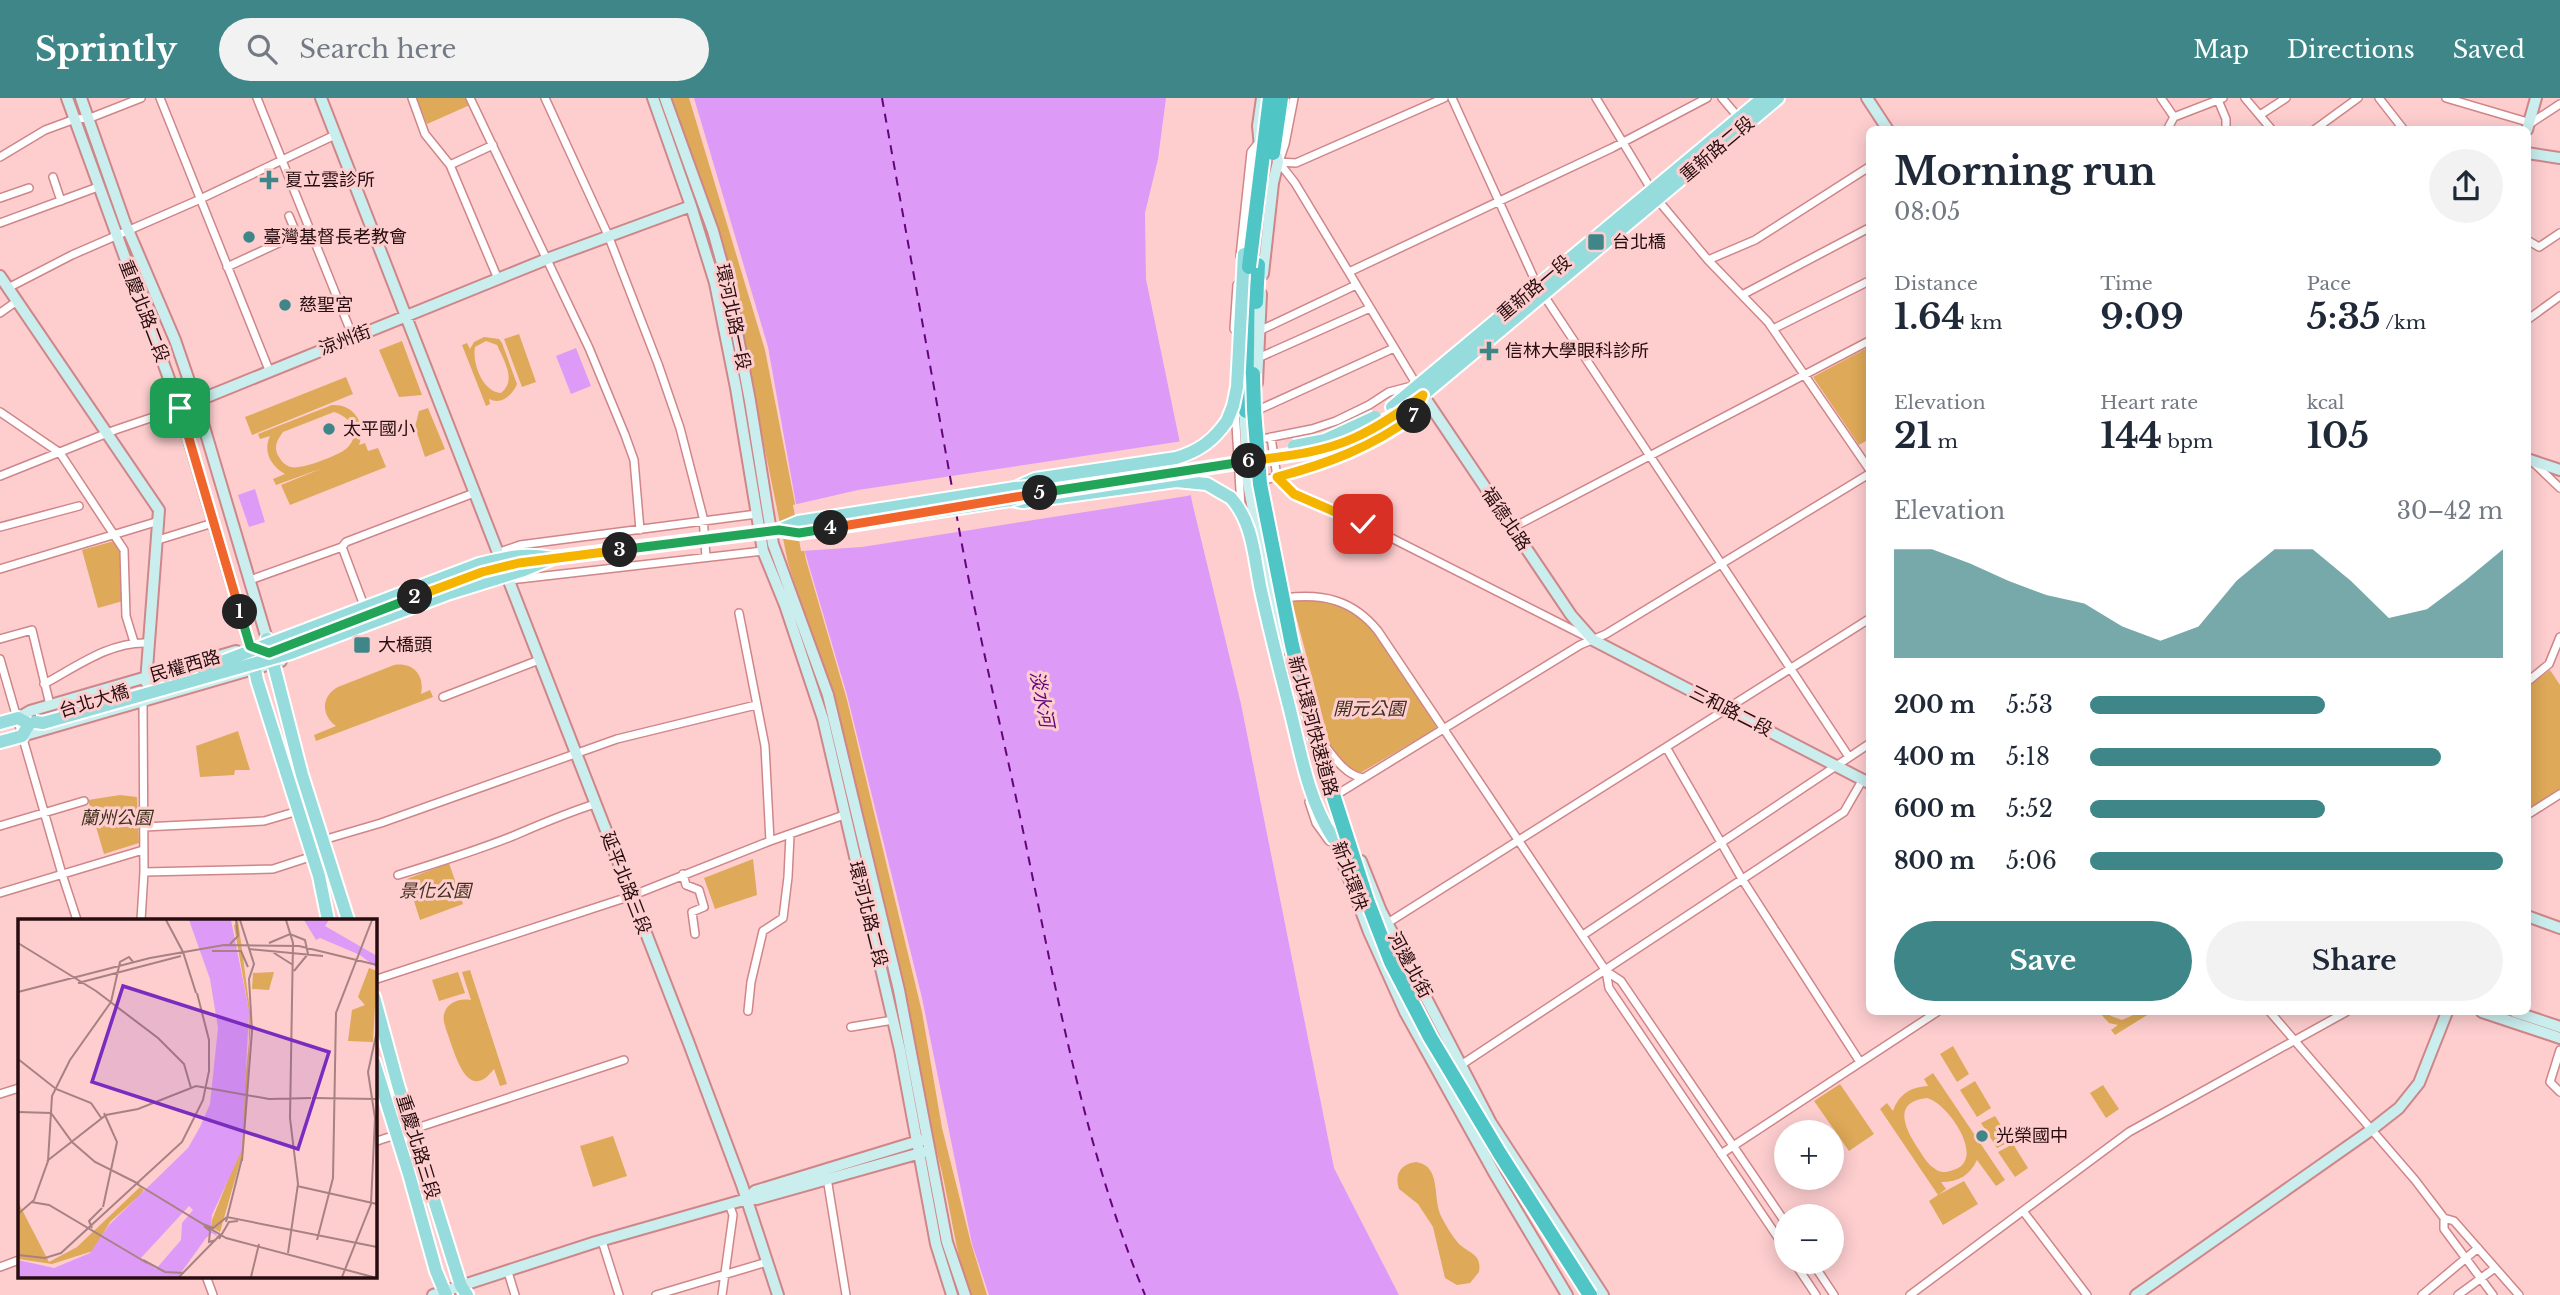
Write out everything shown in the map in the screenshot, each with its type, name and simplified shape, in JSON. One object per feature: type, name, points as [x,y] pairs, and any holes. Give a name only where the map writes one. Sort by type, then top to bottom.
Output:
[{"type":"highway","points":[[1259,142],[1267,127],[1271,98]]},
{"type":"highway","points":[[1252,410],[1249,267],[1271,98]]},
{"type":"highway","name":"新北環河快速道路","points":[[1280,98],[1258,265],[1254,410],[1265,514],[1300,686],[1350,853],[1391,962],[1430,1037],[1478,1119],[1590,1295]]},
{"type":"highway","name":"新北環快","points":[[1252,410],[1252,485],[1284,650],[1308,748],[1341,854],[1399,996],[1424,1044],[1472,1126],[1579,1295]]},
{"type":"main road","name":"重新路二段","points":[[1654,195],[1763,98]]},
{"type":"main road","name":"重新路二段","points":[[1654,195],[1778,98]]},
{"type":"main road","points":[[1259,142],[1244,256],[1237,387],[1233,405],[1222,428],[1210,442],[1176,458],[1035,480],[1013,494],[1023,502],[1176,481],[1207,484],[1223,492],[1239,507],[1249,530],[1261,594],[1314,801],[1333,838]]},
{"type":"main road","name":"重新路一段","points":[[1392,411],[1654,195]]},
{"type":"main road","name":"台北大橋","points":[[27,721],[43,723],[291,653],[552,558],[779,530],[798,522],[1013,494],[1031,487],[1306,444],[1349,431],[1392,411]]},
{"type":"main road","points":[[255,670],[293,643],[482,572],[552,558]]},
{"type":"main road","points":[[267,639],[270,659],[348,919]]},
{"type":"main road","points":[[250,646],[270,659]]},
{"type":"main road","points":[[250,646],[255,670],[313,856],[328,919]]},
{"type":"main road","points":[[22,736],[27,721]]},
{"type":"main road","name":"民權西路","points":[[0,723],[27,721]]},
{"type":"main road","name":"民權西路","points":[[0,742],[22,736]]},
{"type":"main road","name":"重慶北路三段","points":[[376,1004],[412,1130],[464,1291]]},
{"type":"main road","name":"重慶北路三段","points":[[376,1068],[441,1294]]},
{"type":"street","name":"重慶北路二段","points":[[67,98],[115,237],[187,405],[250,580],[267,639]]},
{"type":"street","name":"重慶北路二段","points":[[82,98],[129,231],[175,340],[213,523],[250,646]]},
{"type":"street","points":[[0,157],[45,130],[75,119],[90,118],[141,98]]},
{"type":"street","points":[[160,98],[269,370]]},
{"type":"street","points":[[257,98],[354,337]]},
{"type":"street","name":"延平北路三段","points":[[321,98],[747,1199],[778,1295]]},
{"type":"street","points":[[412,98],[425,134],[450,165],[498,279]]},
{"type":"street","points":[[470,98],[589,348],[634,460],[640,530]]},
{"type":"street","points":[[545,98],[608,235],[673,405],[703,522],[706,558]]},
{"type":"street","name":"環河北路一段","points":[[653,98],[707,252],[721,309],[761,545]]},
{"type":"street","name":"環河北路一段","points":[[665,98],[713,231],[728,285],[773,544]]},
{"type":"street","points":[[1262,98],[1259,142],[1262,154],[1244,302],[1238,469],[1241,505],[1253,579],[1309,803],[1316,823],[1339,854]]},
{"type":"street","name":"河邊北街","points":[[1280,98],[1275,144],[1278,162],[1273,183],[1252,410],[1259,439],[1262,480],[1285,598],[1320,739],[1336,795],[1387,923],[1516,1164],[1603,1295]]},
{"type":"street","points":[[1278,162],[1285,145],[1294,98]]},
{"type":"street","points":[[1278,162],[1296,163],[1444,98]]},
{"type":"street","points":[[1452,98],[1540,290],[1849,757]]},
{"type":"street","points":[[1596,98],[1654,195],[1708,260],[1773,329],[1866,468]]},
{"type":"street","points":[[1349,272],[1707,98]]},
{"type":"street","points":[[1722,98],[1739,118]]},
{"type":"street","points":[[1867,98],[1885,126]]},
{"type":"street","points":[[2161,98],[2174,117]]},
{"type":"street","points":[[2245,98],[2269,126]]},
{"type":"street","points":[[2260,115],[2287,98]]},
{"type":"street","points":[[2320,126],[2358,98]]},
{"type":"street","points":[[2379,98],[2401,126]]},
{"type":"street","points":[[2446,98],[2526,126]]},
{"type":"street","points":[[2529,126],[2536,98]]},
{"type":"street","points":[[2168,126],[2174,117],[2221,99],[2226,126]]},
{"type":"street","points":[[2530,126],[2560,104]]},
{"type":"street","points":[[8,288],[335,135]]},
{"type":"street","points":[[1259,142],[1295,183],[1420,390]]},
{"type":"street","points":[[450,165],[493,145]]},
{"type":"street","points":[[2531,153],[2557,155]]},
{"type":"street","points":[[1708,260],[1755,240],[1866,169]]},
{"type":"street","points":[[53,177],[61,201]]},
{"type":"street","points":[[0,223],[98,187]]},
{"type":"street","points":[[0,198],[29,188]]},
{"type":"street","name":"涼州街","points":[[0,476],[107,433],[187,405],[608,235],[691,205]]},
{"type":"street","points":[[289,216],[297,235]]},
{"type":"street","points":[[228,267],[309,229]]},
{"type":"street","points":[[1742,295],[1866,230]]},
{"type":"street","points":[[2531,242],[2539,247],[2560,233]]},
{"type":"street","points":[[0,276],[159,510],[143,702],[144,872],[141,919]]},
{"type":"street","points":[[1773,329],[1866,282]]},
{"type":"street","points":[[1259,331],[1356,285]]},
{"type":"street","points":[[2531,317],[2560,296]]},
{"type":"street","points":[[0,313],[17,301]]},
{"type":"street","points":[[1258,358],[1370,308]]},
{"type":"street","points":[[1512,528],[1866,343]]},
{"type":"street","points":[[1252,410],[1394,348]]},
{"type":"street","name":"重新路一段","points":[[1240,442],[1312,429],[1336,421],[1389,392],[1420,390],[1416,414],[1391,433],[1332,461],[1248,484]]},
{"type":"street","name":"福德北路","points":[[1420,390],[1571,615],[1593,640]]},
{"type":"street","points":[[0,412],[60,453],[115,534],[124,550],[126,616],[134,642]]},
{"type":"street","points":[[1270,437],[1277,477],[1294,494],[1338,512],[1593,640]]},
{"type":"street","points":[[1240,442],[1280,649],[1298,725],[1339,854],[1369,932],[1405,1012],[1496,1176],[1567,1295]]},
{"type":"street","points":[[2531,460],[2560,470]]},
{"type":"street","points":[[2531,461],[2560,488]]},
{"type":"street","points":[[1238,469],[1248,484]]},
{"type":"street","points":[[1336,795],[1580,645],[1722,565],[1866,474]]},
{"type":"street","points":[[250,580],[342,547],[346,542],[474,493]]},
{"type":"street","points":[[0,527],[79,506]]},
{"type":"street","name":"民權西路","points":[[27,721],[30,711],[250,646],[520,545],[757,514]]},
{"type":"street","points":[[0,569],[159,522]]},
{"type":"street","points":[[158,540],[213,523]]},
{"type":"street","name":"環河北路二段","points":[[773,544],[828,695],[899,990],[936,1244],[953,1295]]},
{"type":"street","points":[[270,659],[508,580],[706,558],[761,545]]},
{"type":"street","name":"環河北路二段","points":[[761,545],[785,604],[823,719],[923,1146],[947,1242],[965,1295]]},
{"type":"street","points":[[342,547],[363,603]]},
{"type":"street","points":[[1285,598],[1320,596],[1338,601],[1362,615],[1378,631],[1583,935],[1606,971],[1609,988],[1774,1232]]},
{"type":"street","points":[[739,613],[765,746],[771,841]]},
{"type":"street","points":[[1369,932],[1866,621]]},
{"type":"street","points":[[0,639],[32,630],[50,705]]},
{"type":"street","points":[[2531,679],[2549,664],[2560,637]]},
{"type":"street","name":"三和路二段","points":[[1593,640],[1866,781]]},
{"type":"street","points":[[44,684],[107,650],[134,642],[148,643]]},
{"type":"street","points":[[0,659],[27,721]]},
{"type":"street","points":[[443,697],[539,660]]},
{"type":"street","name":"民權西路","points":[[22,736],[255,670]]},
{"type":"street","points":[[323,840],[381,823],[648,731],[756,705]]},
{"type":"street","points":[[22,736],[78,919]]},
{"type":"street","points":[[1320,739],[1354,777],[1364,778]]},
{"type":"street","points":[[1583,935],[1866,746]]},
{"type":"street","points":[[1666,747],[1742,879],[1860,1062]]},
{"type":"street","points":[[1461,1065],[1843,812],[1866,781]]},
{"type":"street","points":[[2531,812],[2560,794]]},
{"type":"street","points":[[0,825],[84,801]]},
{"type":"street","points":[[398,875],[451,859],[513,836],[553,817],[595,804]]},
{"type":"street","points":[[144,827],[264,821],[299,811]]},
{"type":"street","points":[[376,979],[631,896],[682,874],[844,815]]},
{"type":"street","points":[[748,1011],[751,982],[763,931],[783,918],[790,835]]},
{"type":"street","points":[[0,893],[143,850]]},
{"type":"street","points":[[144,872],[273,869],[313,856]]},
{"type":"street","points":[[682,874],[686,885],[699,890],[704,907],[692,912],[695,934]]},
{"type":"street","points":[[2531,917],[2560,928]]},
{"type":"street","points":[[1606,971],[1621,981],[1774,1206]]},
{"type":"street","points":[[1721,1154],[1932,1015]]},
{"type":"street","points":[[2273,1015],[2444,1218],[2454,1221],[2519,1295]]},
{"type":"street","points":[[1910,1295],[2130,1132],[2340,1015]]},
{"type":"street","points":[[2136,1295],[2399,1108],[2419,1083],[2446,1015]]},
{"type":"street","points":[[2491,1015],[2560,1038]]},
{"type":"street","points":[[2524,1015],[2560,1027]]},
{"type":"street","points":[[851,1027],[893,1020]]},
{"type":"street","points":[[2560,1050],[2550,1082],[2560,1092]]},
{"type":"street","points":[[376,1141],[624,1060]]},
{"type":"street","points":[[0,1094],[18,1088]]},
{"type":"street","points":[[441,1294],[464,1291],[508,1272],[602,1241],[747,1199],[757,1199],[923,1146]]},
{"type":"street","points":[[747,1199],[755,1191],[923,1146]]},
{"type":"street","points":[[1496,1176],[1516,1164]]},
{"type":"street","points":[[827,1178],[846,1295]]},
{"type":"street","points":[[722,1295],[733,1215],[729,1204]]},
{"type":"street","points":[[2023,1211],[2087,1295]]},
{"type":"street","points":[[2444,1218],[2444,1229],[2493,1295]]},
{"type":"street","points":[[602,1241],[619,1295]]},
{"type":"street","points":[[2422,1295],[2478,1248]]},
{"type":"street","points":[[0,1267],[18,1260]]},
{"type":"street","points":[[656,1295],[767,1262]]},
{"type":"street","points":[[2458,1295],[2495,1268]]},
{"type":"street","points":[[508,1272],[515,1295]]},
{"type":"street","points":[[1802,1274],[1816,1295]]},
{"type":"street","points":[[1820,1274],[1834,1295]]},
{"type":"street","points":[[207,1278],[213,1295]]},
{"type":"green space","points":[[416,98],[468,98],[470,105],[427,124]]},
{"type":"green space","points":[[670,98],[689,98],[765,350],[806,560],[847,700],[922,1012],[942,1128],[987,1295],[970,1295],[958,1253],[941,1169],[929,1128],[831,697],[788,563],[732,288]]},
{"type":"green space","points":[[519,334],[536,382],[522,387],[504,339]]},
{"type":"green space","points":[[484,337],[499,339],[517,384],[506,398],[498,401],[489,399],[490,404],[486,406],[462,345],[467,343],[470,349],[474,342]],"holes":[[[486,341],[497,345],[509,376],[506,388],[501,393],[489,388],[484,382],[475,361],[475,347]]]},
{"type":"green space","points":[[402,341],[422,395],[399,397],[379,350]]},
{"type":"green space","points":[[1866,349],[1866,441],[1859,445],[1813,377]]},
{"type":"green space","points":[[346,377],[353,394],[252,435],[245,417]]},
{"type":"green space","points":[[332,405],[340,406],[353,412],[360,423],[359,445],[365,443],[368,451],[378,448],[386,467],[290,505],[281,485],[323,468],[276,485],[273,479],[285,474],[269,457],[267,447],[270,436],[260,439],[258,434]],"holes":[[[334,412],[350,422],[354,431],[354,437],[347,448],[329,458],[303,466],[291,467],[281,460],[276,447],[283,432]]]},
{"type":"green space","points":[[428,408],[445,449],[425,457],[415,427],[419,411]]},
{"type":"green space","points":[[114,541],[121,556],[123,601],[98,608],[82,550]]},
{"type":"green space","name":"開元公園","points":[[1309,599],[1345,608],[1366,624],[1399,667],[1437,728],[1362,772],[1356,773],[1349,769],[1330,745],[1292,601]]},
{"type":"green space","points":[[394,665],[407,666],[416,671],[421,681],[421,694],[430,690],[433,697],[316,741],[314,735],[336,726],[328,717],[325,706],[332,691]]},
{"type":"green space","points":[[2550,670],[2560,685],[2560,791],[2531,810],[2531,684]]},
{"type":"green space","points":[[238,731],[250,770],[235,770],[234,775],[200,777],[196,746]]},
{"type":"green space","name":"蘭州公園","points":[[120,795],[137,797],[139,843],[104,854],[88,800]]},
{"type":"green space","points":[[753,859],[757,895],[715,909],[704,878]]},
{"type":"green space","name":"景化公園","points":[[449,863],[463,904],[420,920],[407,879]]},
{"type":"green space","points":[[470,970],[507,1084],[500,1086],[494,1069],[485,1078],[471,1080],[460,1067],[446,1028],[444,1017],[448,1006],[458,1000],[471,1000],[462,972]]},
{"type":"green space","points":[[458,972],[465,993],[439,1001],[432,980]]},
{"type":"green space","points":[[2102,1015],[2122,1020],[2133,1015],[2147,1015],[2115,1035],[2111,1030],[2118,1025],[2109,1023]]},
{"type":"green space","points":[[1953,1046],[1969,1074],[1957,1082],[1940,1054]]},
{"type":"green space","points":[[1933,1073],[2005,1180],[1996,1186],[1977,1160],[1963,1177],[1941,1182],[1946,1189],[1938,1195],[1880,1109],[1887,1103],[1893,1111],[1906,1092],[1928,1086],[1924,1079]],"holes":[[[1927,1098],[1936,1102],[1954,1121],[1966,1146],[1966,1157],[1961,1166],[1948,1172],[1941,1172],[1931,1166],[1917,1147],[1904,1117],[1905,1110],[1916,1100]]]},
{"type":"green space","points":[[1975,1081],[1991,1108],[1977,1117],[1960,1090]]},
{"type":"green space","points":[[1840,1084],[1874,1134],[1849,1151],[1844,1144],[1844,1120],[1827,1120],[1814,1101]]},
{"type":"green space","points":[[2103,1085],[2119,1109],[2106,1118],[2090,1093]]},
{"type":"green space","points":[[1995,1116],[2011,1141],[1997,1148],[1981,1123]]},
{"type":"green space","points":[[613,1136],[627,1176],[593,1187],[580,1146]]},
{"type":"green space","points":[[2013,1144],[2028,1168],[2015,1177],[1998,1152]]},
{"type":"green space","points":[[1416,1162],[1430,1169],[1438,1208],[1449,1231],[1459,1244],[1479,1261],[1479,1272],[1470,1283],[1457,1285],[1445,1278],[1433,1227],[1418,1204],[1399,1189],[1398,1174],[1406,1165]]},
{"type":"green space","points":[[1964,1181],[1978,1204],[1943,1225],[1929,1201]]},
{"type":"water","name":"淡水河","points":[[694,98],[1166,98],[1158,159],[1145,213],[1146,279],[1193,506],[1241,704],[1334,1168],[1399,1295],[989,1295],[972,1244],[922,998],[847,695],[804,549],[768,347]]},
{"type":"water","points":[[576,348],[591,386],[571,394],[556,356]]},
{"type":"water","points":[[255,489],[265,522],[249,527],[238,495]]},
{"type":"pier","points":[[1183,441],[1194,494],[862,547],[801,551],[793,505],[858,490]]},
{"type":"ferry route","points":[[882,98],[953,493]]},
{"type":"ferry route","points":[[956,512],[1076,1076],[1106,1186],[1145,1295]]},
{"type":"place","name":"夏立雲診所","points":[[269,180]]},
{"type":"place","name":"臺灣基督長老教會","points":[[249,237]]},
{"type":"place","name":"台北橋","points":[[1596,242]]},
{"type":"place","name":"慈聖宮","points":[[285,305]]},
{"type":"place","name":"信林大學眼科診所","points":[[1489,351]]},
{"type":"place","name":"太平國小","points":[[329,429]]},
{"type":"place","name":"大橋頭","points":[[362,645]]},
{"type":"place","name":"光榮國中","points":[[1982,1136]]},
{"type":"route","points":[[180,408],[250,646],[269,653],[482,572],[519,563],[779,530],[799,533],[1316,451],[1376,427],[1423,395],[1416,414],[1391,433],[1332,461],[1277,477],[1294,494],[1363,524]]}]
